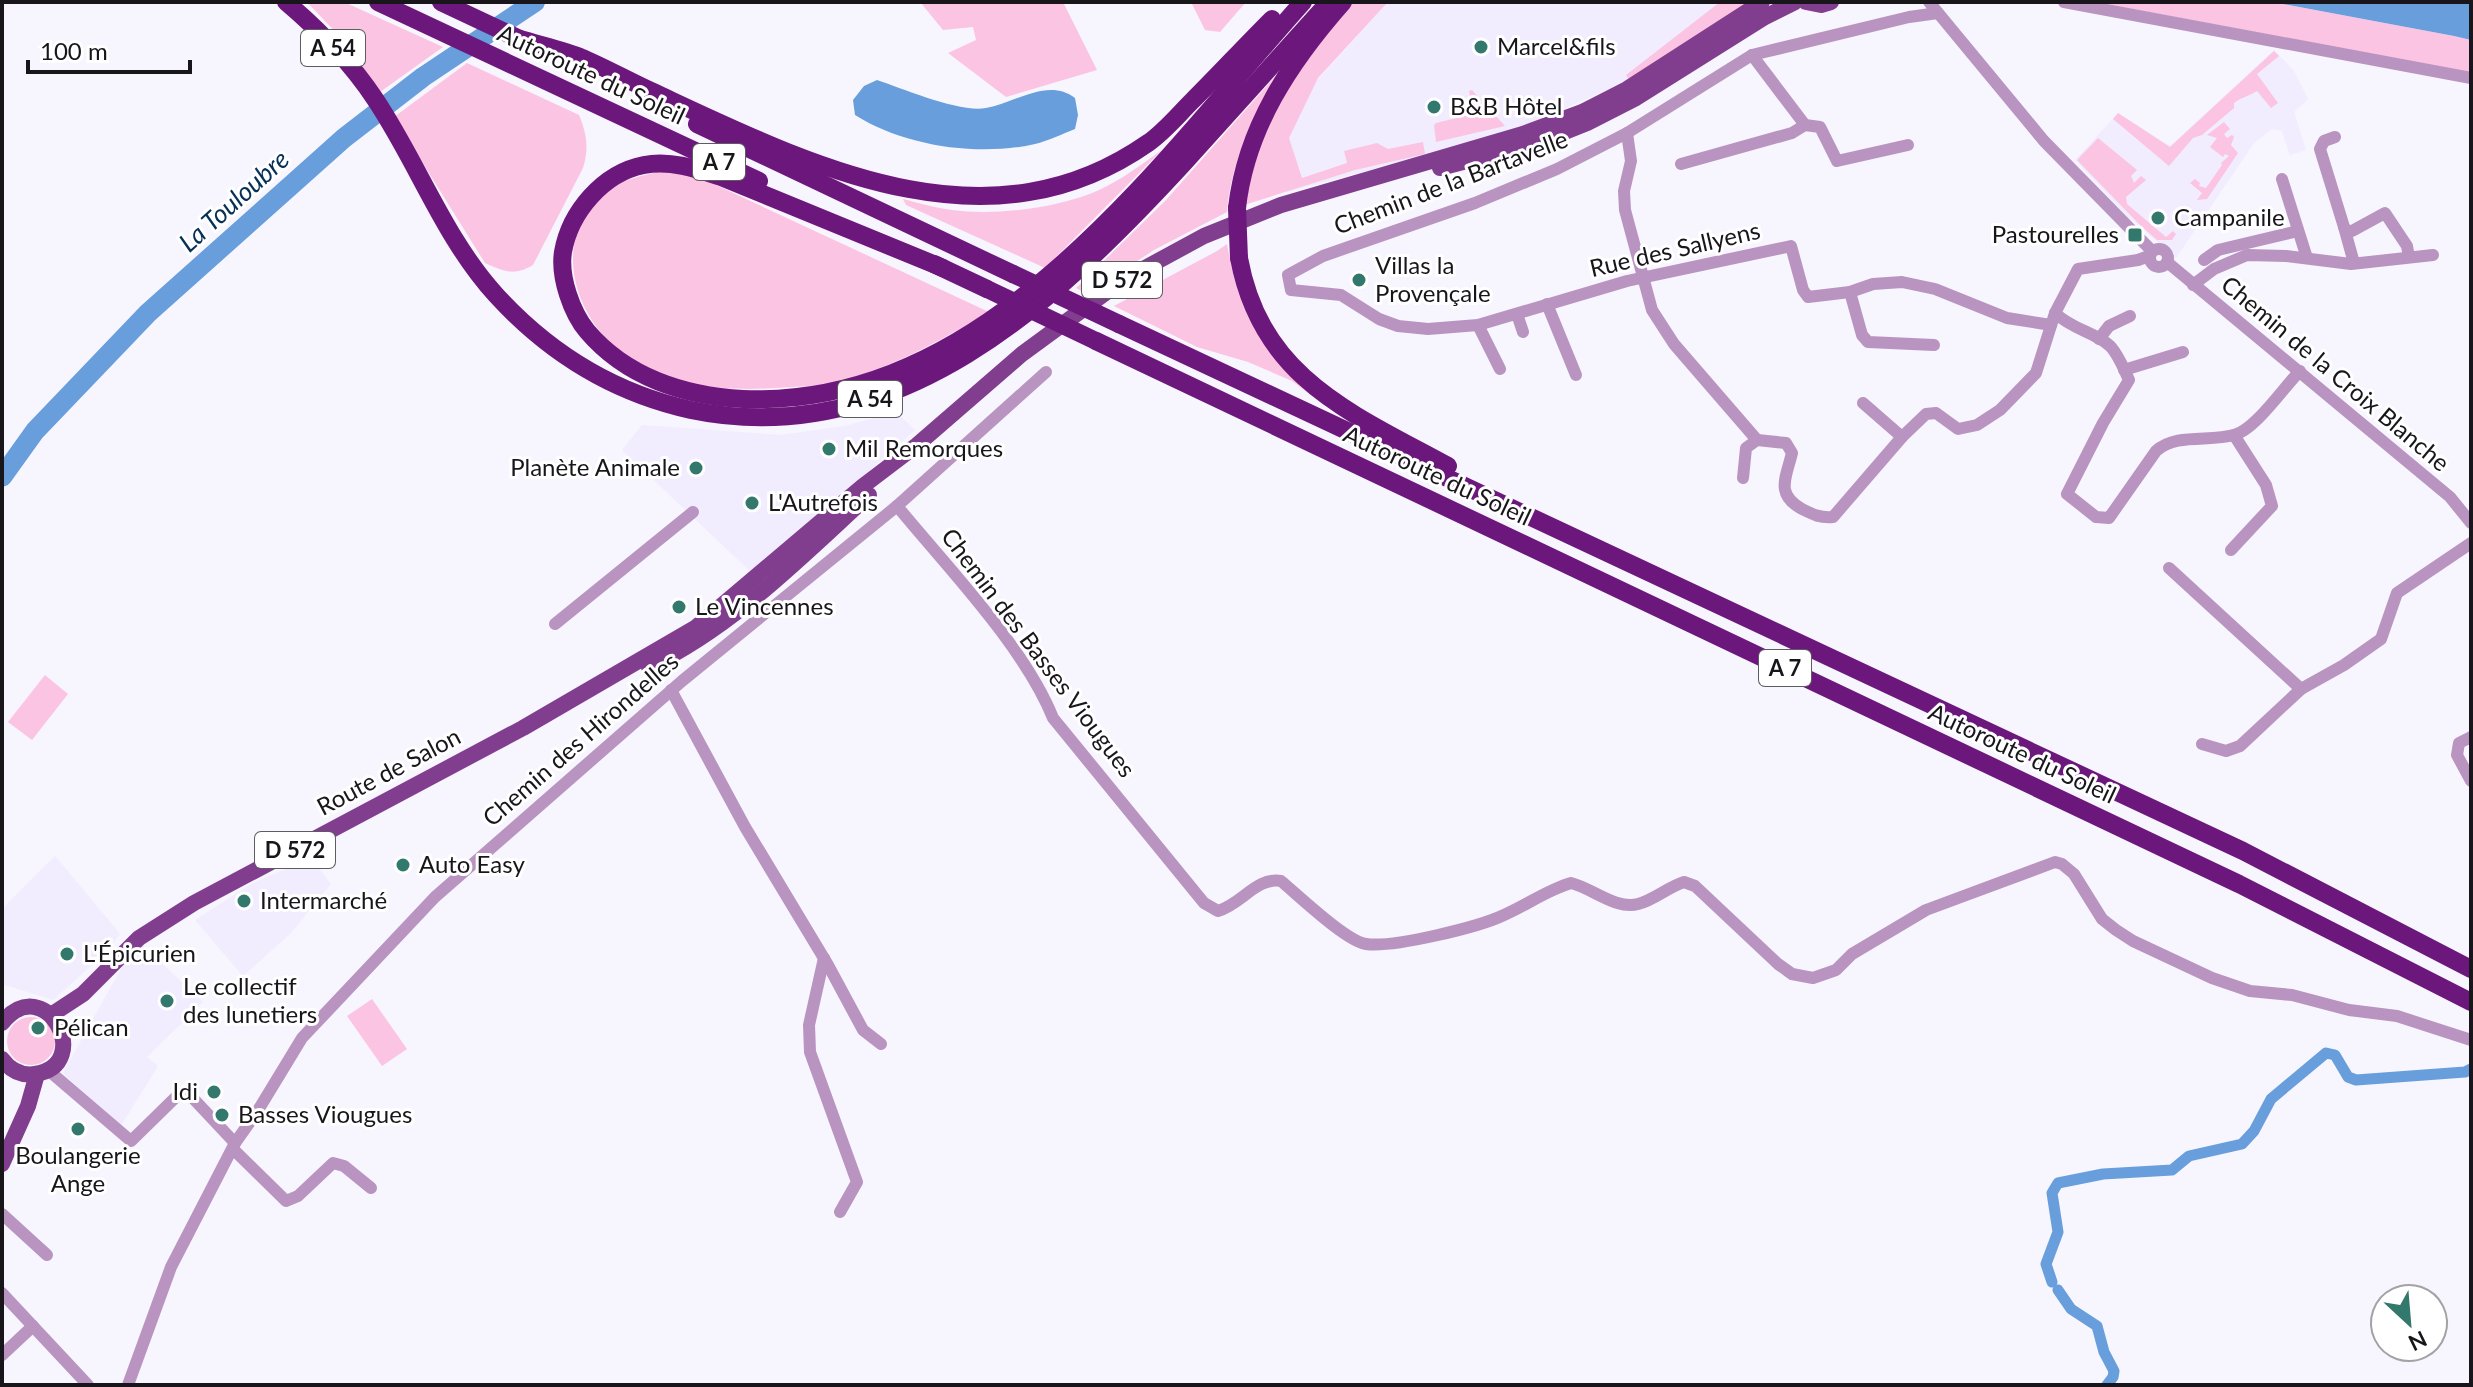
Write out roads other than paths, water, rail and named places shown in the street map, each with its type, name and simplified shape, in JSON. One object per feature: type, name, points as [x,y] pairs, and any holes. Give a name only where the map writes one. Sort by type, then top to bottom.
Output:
[{"type":"highway","name":"A 54","points":[[286,2],[315,27],[375,99],[453,236],[494,293],[542,340],[595,376],[663,404],[721,416],[812,413],[870,400],[964,358],[1010,328],[1122,231],[1329,2]]},
{"type":"highway","name":"Autoroute du Soleil","points":[[378,2],[2239,884],[2471,1002]]},
{"type":"highway","name":"Autoroute du Soleil","points":[[441,2],[2243,851],[2471,969]]},
{"type":"highway","points":[[516,38],[579,57],[789,151],[861,176],[925,194],[980,198],[1037,192],[1079,180],[1121,160],[1151,141],[1290,2]]},
{"type":"highway","name":"A 54","points":[[943,268],[721,177],[685,166],[645,165],[610,178],[587,200],[573,223],[563,253],[568,293],[581,324],[600,346],[623,364],[657,382],[694,394],[764,400],[808,396],[859,384],[942,350],[994,318],[1058,268],[1146,181],[1303,2]]},
{"type":"highway","points":[[1343,2],[1296,61],[1266,108],[1240,180],[1237,208],[1239,258],[1244,288],[1254,313],[1273,344],[1329,399],[1395,439],[1611,554]]},
{"type":"main road","name":"D 572","points":[[582,695],[704,622],[1022,354],[1123,280],[1204,236],[1281,205],[1523,134],[1582,112],[1627,89],[1762,2]]},
{"type":"main road","name":"D 572","points":[[1364,181],[1488,158],[1587,123],[1636,98],[1765,17],[1795,2]]},
{"type":"main road","points":[[1806,2],[1821,5],[1831,2]]},
{"type":"main road","name":"D 572","points":[[582,695],[684,650],[770,584],[869,495],[917,445]]},
{"type":"main road","name":"Route de Salon","points":[[51,1015],[83,994],[139,938],[194,903],[582,695]]},
{"type":"main road","name":"Route de Salon","points":[[2,1164],[9,1134],[28,1106],[42,1072],[61,1053],[62,1031],[83,994]]},
{"type":"main road","points":[[2,1023],[9,1008],[34,1008],[51,1015],[62,1031]]},
{"type":"main road","points":[[2,1059],[15,1071],[28,1106]]},
{"type":"main road","points":[[15,1071],[42,1072]]},
{"type":"street","points":[[1743,478],[1746,448],[1757,440],[1786,443],[1792,453],[1783,487],[1789,502],[1819,518],[1833,517],[1926,414],[1936,413],[1958,429],[1977,425],[2000,410],[2036,373],[2053,319],[2078,269],[2138,260],[2151,254],[2044,141],[1929,2]]},
{"type":"street","points":[[2064,2],[2470,80]]},
{"type":"street","name":"Chemin de la Bartavelle","points":[[1288,275],[1323,256],[1475,203],[1557,169],[1627,133],[1752,55],[1909,17],[1938,13]]},
{"type":"street","points":[[1752,55],[1805,125]]},
{"type":"street","points":[[1681,164],[1792,133],[1805,125],[1820,127],[1837,161],[1908,145]]},
{"type":"street","points":[[1627,133],[1631,161],[1624,191],[1625,210],[1652,310],[1674,344],[1757,440]]},
{"type":"street","points":[[2335,137],[2320,144],[2320,149],[2354,263]]},
{"type":"street","points":[[2282,179],[2307,258]]},
{"type":"street","points":[[2344,227],[2352,231],[2385,213],[2407,246],[2409,257]]},
{"type":"street","points":[[2204,260],[2218,250],[2298,231]]},
{"type":"street","name":"Rue des Sallyens","points":[[1288,275],[1291,290],[1341,295],[1379,319],[1398,326],[1428,329],[1478,325],[1627,281],[1791,246],[1803,290],[1808,297],[1850,292],[1873,284],[1902,282],[1935,289],[2007,318],[2053,319]]},
{"type":"street","name":"Chemin de la Croix Blanche","points":[[2151,254],[2151,263],[2162,266],[2167,262],[2450,497],[2471,523]]},
{"type":"street","points":[[2193,285],[2221,265],[2247,255],[2354,263],[2433,255]]},
{"type":"street","points":[[1850,292],[1862,335],[1868,342],[1934,345]]},
{"type":"street","points":[[1547,304],[1576,375]]},
{"type":"street","points":[[1517,314],[1523,332]]},
{"type":"street","points":[[2099,339],[2109,326],[2130,316]]},
{"type":"street","points":[[2053,319],[2112,347],[2129,380],[2067,494],[2096,517],[2109,518],[2156,451],[2166,443],[2234,435],[2246,430],[2300,371]]},
{"type":"street","points":[[1478,325],[1500,369]]},
{"type":"street","points":[[2124,370],[2183,352]]},
{"type":"street","name":"Chemin des Hirondelles","points":[[128,1385],[171,1267],[234,1146],[302,1038],[435,897],[671,690],[897,506],[1046,372]]},
{"type":"street","points":[[1863,403],[1902,437]]},
{"type":"street","points":[[2231,550],[2272,506],[2266,485],[2234,435]]},
{"type":"street","name":"Chemin des Basses Viougues","points":[[897,506],[996,626],[1044,696],[1053,718],[1204,903],[1218,911],[1231,907],[1263,882],[1281,881],[1350,937],[1365,944],[1407,941],[1474,928],[1571,883],[1617,903],[1631,905],[1640,904],[1684,882],[1695,886],[1778,964],[1792,974],[1813,978],[1836,970],[1852,954],[1926,910],[2055,862],[2069,869],[2102,919],[2116,930],[2212,978],[2250,991],[2292,995],[2349,1010],[2397,1016],[2471,1040]]},
{"type":"street","points":[[555,624],[693,512]]},
{"type":"street","points":[[2202,744],[2226,751],[2240,746],[2301,689],[2344,665],[2381,639],[2397,593],[2471,543]]},
{"type":"street","points":[[2169,568],[2301,689]]},
{"type":"street","points":[[770,584],[782,599]]},
{"type":"street","points":[[671,690],[745,827],[824,958],[863,1030],[881,1044]]},
{"type":"street","points":[[2471,737],[2459,743],[2457,755],[2471,781]]},
{"type":"street","points":[[824,958],[809,1025],[810,1052],[857,1182],[840,1212]]},
{"type":"street","points":[[42,1072],[131,1141],[179,1094],[189,1094],[286,1201],[298,1196],[333,1163],[344,1166],[371,1188]]},
{"type":"street","points":[[2,1214],[47,1255]]},
{"type":"street","points":[[2,1293],[88,1385]]},
{"type":"street","points":[[2,1355],[33,1326]]},
{"type":"water","points":[[2272,2],[2471,2],[2471,40],[2454,36]]},
{"type":"water","points":[[877,80],[932,99],[975,109],[1031,93],[1054,90],[1075,98],[1078,115],[1075,129],[1035,144],[990,149],[942,146],[896,134],[855,115],[853,100],[864,86]]},
{"type":"waterway","name":"La Touloubre","points":[[2,477],[35,431],[148,313],[344,138],[423,77],[535,2]]},
{"type":"waterway","points":[[2052,1282],[2046,1264],[2058,1232],[2052,1193],[2058,1183],[2103,1174],[2172,1170],[2189,1156],[2242,1144],[2254,1131],[2271,1099],[2326,1053],[2335,1055],[2348,1077],[2356,1080],[2465,1072],[2471,1069]]},
{"type":"waterway","points":[[2058,1290],[2071,1309],[2097,1326],[2104,1352],[2114,1371],[2107,1385]]},
{"type":"place","name":"Marcel&fils","points":[[1481,47]]},
{"type":"place","name":"B&B Hôtel","points":[[1434,107]]},
{"type":"place","name":"Campanile","points":[[2158,218]]},
{"type":"place","name":"Pastourelles","points":[[2135,235]]},
{"type":"place","name":"Villas la Provençale","points":[[1359,280]]},
{"type":"place","name":"Mil Remorques","points":[[829,449]]},
{"type":"place","name":"Planète Animale","points":[[696,468]]},
{"type":"place","name":"L'Autrefois","points":[[752,503]]},
{"type":"place","name":"Le Vincennes","points":[[679,607]]},
{"type":"place","name":"Auto Easy","points":[[403,865]]},
{"type":"place","name":"Intermarché","points":[[244,901]]},
{"type":"place","name":"L'Épicurien","points":[[67,954]]},
{"type":"place","name":"Le collectif des lunetiers","points":[[167,1001]]},
{"type":"place","name":"Pélican","points":[[38,1028]]},
{"type":"place","name":"Idi","points":[[214,1092]]},
{"type":"place","name":"Basses Viougues","points":[[222,1115]]},
{"type":"place","name":"Boulangerie Ange","points":[[78,1129]]}]
